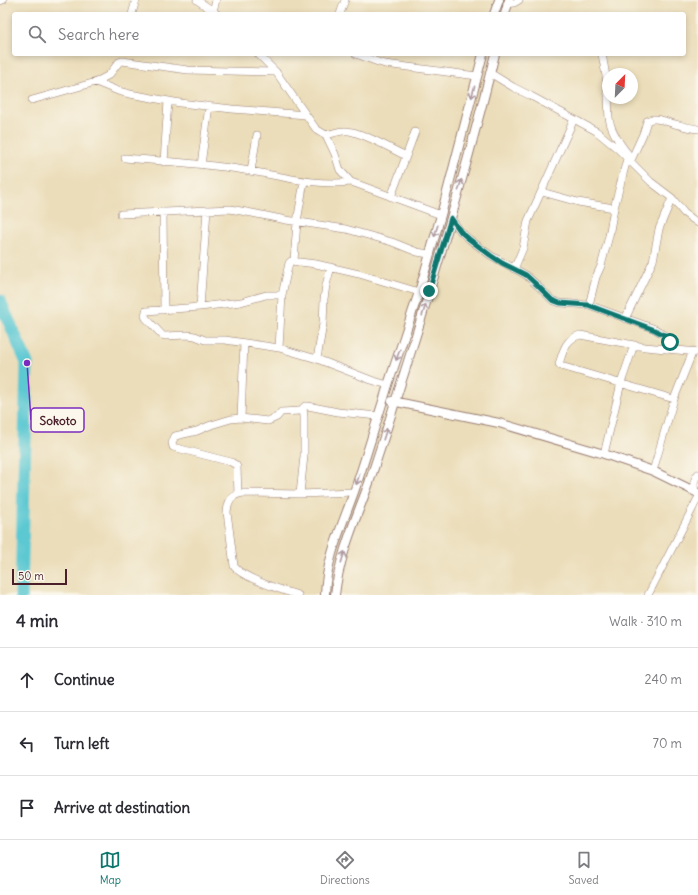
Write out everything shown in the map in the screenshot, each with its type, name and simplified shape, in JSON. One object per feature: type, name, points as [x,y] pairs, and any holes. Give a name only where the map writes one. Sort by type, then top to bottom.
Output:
[{"type":"street","points":[[0,2],[4,0]]},
{"type":"street","points":[[133,12],[136,0]]},
{"type":"street","points":[[197,0],[215,12],[216,0]]},
{"type":"street","points":[[341,12],[345,0]]},
{"type":"street","points":[[495,12],[498,0]]},
{"type":"street","points":[[506,12],[508,2],[514,3],[519,0]]},
{"type":"street","points":[[260,56],[276,72],[316,129],[326,136],[335,154],[340,170],[352,182],[441,215]]},
{"type":"street","points":[[362,56],[385,64],[477,76]]},
{"type":"street","points":[[325,595],[328,567],[332,551],[354,492],[419,292],[441,215],[482,56]]},
{"type":"street","points":[[335,595],[338,572],[395,402],[451,218],[494,56]]},
{"type":"street","points":[[602,56],[605,68]]},
{"type":"street","points":[[32,100],[96,82],[109,75],[120,62],[188,70],[276,72]]},
{"type":"street","points":[[490,73],[513,87],[596,131],[630,159],[651,182],[672,198],[684,213],[698,223]]},
{"type":"street","points":[[96,82],[118,91],[168,101],[306,115]]},
{"type":"street","points":[[164,162],[168,101]]},
{"type":"street","points":[[608,104],[609,119],[614,132],[630,159]]},
{"type":"street","points":[[201,165],[209,106]]},
{"type":"street","points":[[514,269],[523,248],[528,221],[574,119]]},
{"type":"street","points":[[588,305],[601,266],[609,236],[614,208],[630,159],[642,134],[646,121],[650,119],[660,120],[698,129]]},
{"type":"street","points":[[326,136],[345,130],[357,133],[406,156]]},
{"type":"street","points":[[391,197],[415,132]]},
{"type":"street","points":[[251,171],[257,135]]},
{"type":"street","points":[[125,158],[232,168],[304,181],[324,183],[352,182]]},
{"type":"street","points":[[294,261],[297,222],[304,181]]},
{"type":"street","points":[[542,192],[578,202],[614,208]]},
{"type":"street","points":[[625,319],[652,261],[659,229],[672,198]]},
{"type":"street","points":[[121,214],[230,209],[297,222],[346,229],[392,242],[418,252],[429,254]]},
{"type":"street","points":[[200,307],[207,210]]},
{"type":"street","points":[[163,212],[164,310]]},
{"type":"street","points":[[451,218],[461,232],[469,239],[490,255],[526,275],[552,300],[566,304],[588,305],[655,330],[668,337],[670,349]]},
{"type":"street","points":[[279,348],[282,295],[289,263],[291,261],[331,267],[419,292]]},
{"type":"street","points":[[317,359],[324,324],[324,299],[326,285],[331,267]]},
{"type":"street","points":[[282,295],[266,294],[241,302],[200,307],[146,310],[146,318],[164,336],[187,335],[206,340],[225,340],[279,348],[317,359],[371,380],[388,384]]},
{"type":"street","points":[[654,471],[674,399],[697,351],[634,345],[580,335],[571,338],[564,349],[559,364],[561,366],[674,399]]},
{"type":"street","points":[[242,418],[244,343]]},
{"type":"street","points":[[604,454],[621,383],[634,345]]},
{"type":"street","points":[[384,398],[395,402],[499,423],[604,454],[654,471],[697,494]]},
{"type":"street","points":[[238,494],[236,465],[231,462],[173,447],[172,443],[175,436],[197,431],[231,419],[242,418],[268,421],[277,417],[281,412],[300,411],[305,406],[338,412],[378,416]]},
{"type":"street","points":[[300,494],[304,456],[303,408]]},
{"type":"street","points":[[648,595],[697,494],[694,481],[698,474]]},
{"type":"street","points":[[298,595],[255,579],[236,570],[234,566],[227,512],[228,503],[238,494],[243,493],[300,494],[354,492]]},
{"type":"waterway","points":[[0,301],[27,363],[21,595]]},
{"type":"place","name":"Sokoto","points":[[27,363]]},
{"type":"route","points":[[429,291],[451,218],[461,232],[469,239],[502,263],[526,275],[552,300],[560,303],[588,305],[655,330],[668,337],[670,342]]}]
